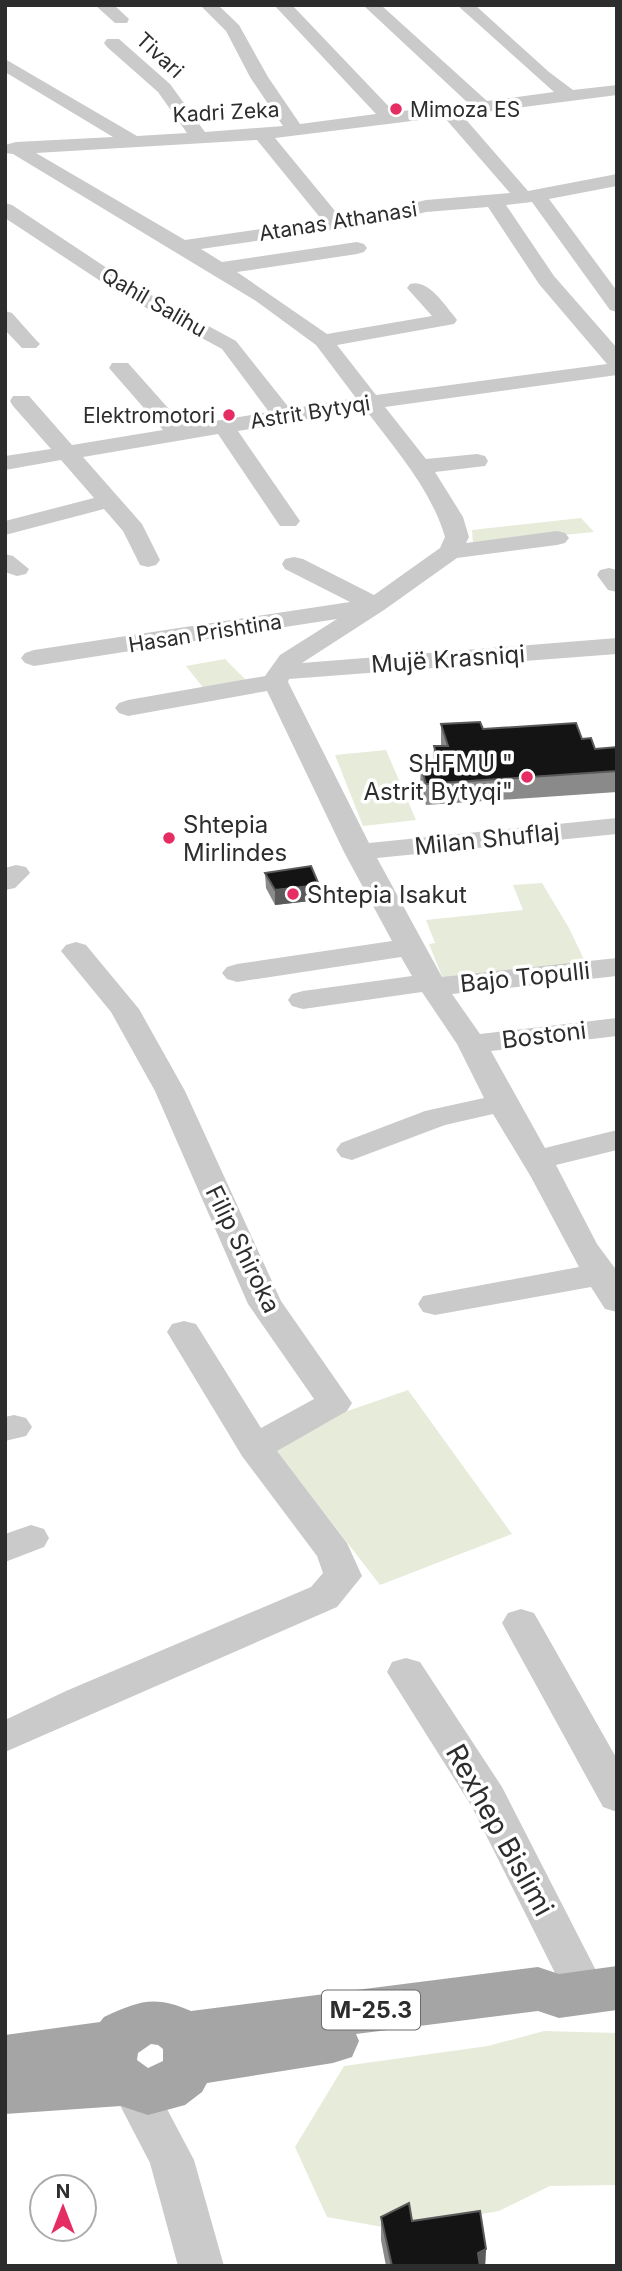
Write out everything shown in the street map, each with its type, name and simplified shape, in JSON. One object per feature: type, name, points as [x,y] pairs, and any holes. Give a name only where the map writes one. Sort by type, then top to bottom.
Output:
[{"type":"main road","name":"Rexhep Bislimi","points":[[5,2091],[544,2007],[587,1992]]},
{"type":"main road","name":"Rexhep Bislimi","points":[[5,2058],[153,2066]]},
{"type":"street","points":[[103,5],[121,19]]},
{"type":"street","points":[[208,5],[233,29],[260,77],[295,130]]},
{"type":"street","points":[[282,5],[389,118]]},
{"type":"street","points":[[371,5],[482,106]]},
{"type":"street","points":[[465,5],[542,76],[570,96]]},
{"type":"street","name":"Tivari","points":[[113,43],[164,88],[199,136]]},
{"type":"street","points":[[5,64],[131,140]]},
{"type":"street","name":"Kadri Zeka","points":[[11,149],[262,134],[617,90]]},
{"type":"street","points":[[448,110],[530,196],[617,306]]},
{"type":"street","points":[[262,134],[335,223]]},
{"type":"street","points":[[11,149],[182,246],[262,297],[323,341],[420,466],[451,517],[457,537],[450,552]]},
{"type":"street","name":"Atanas Athanasi","points":[[182,246],[386,216],[426,206],[494,201],[616,181]]},
{"type":"street","points":[[494,201],[546,280],[617,362]]},
{"type":"street","name":"Qahil Salihu","points":[[5,209],[124,288],[229,345],[283,415]]},
{"type":"street","points":[[218,269],[357,248]]},
{"type":"street","points":[[323,341],[447,320],[417,288]]},
{"type":"street","points":[[5,317],[29,344]]},
{"type":"street","points":[[120,368],[178,433]]},
{"type":"street","name":"Astrit Bytyqi","points":[[5,464],[283,415],[617,369]]},
{"type":"street","points":[[21,401],[64,453],[134,529],[148,560]]},
{"type":"street","points":[[224,426],[288,521]]},
{"type":"street","points":[[420,466],[477,461]]},
{"type":"street","points":[[5,528],[109,501]]},
{"type":"street","name":"Hasan Prishtina","points":[[128,708],[277,677],[289,660],[375,605],[450,552],[557,538]]},
{"type":"street","points":[[294,564],[375,605]]},
{"type":"street","name":"Hasan Prishtina","points":[[34,658],[375,605]]},
{"type":"street","name":"Mujë Krasniqi","points":[[277,677],[617,646]]},
{"type":"street","points":[[277,677],[358,852],[408,947],[472,1044],[581,1244],[609,1288],[435,1304]]},
{"type":"street","name":"Milan Shuflaj","points":[[358,852],[617,826]]},
{"type":"street","points":[[237,973],[408,947]]},
{"type":"street","name":"Filip Shiroka","points":[[76,951],[124,1009],[170,1091],[265,1304],[335,1403],[255,1447]]},
{"type":"street","name":"Bajo Topulli","points":[[431,984],[617,967]]},
{"type":"street","points":[[303,1000],[431,984]]},
{"type":"street","name":"Bostoni","points":[[472,1044],[617,1027]]},
{"type":"street","points":[[352,1150],[436,1118],[502,1103]]},
{"type":"street","points":[[536,1160],[617,1140]]},
{"type":"street","points":[[5,1737],[80,1701],[324,1597],[343,1576],[334,1552],[255,1447],[184,1332]]},
{"type":"street","points":[[521,1623],[617,1796]]},
{"type":"street","name":"Rexhep Bislimi","points":[[407,1672],[488,1798],[587,1992]]},
{"type":"street","points":[[153,2066],[172,2160],[201,2266]]},
{"type":"green space","points":[[581,518],[594,532],[473,544],[472,530]]},
{"type":"green space","points":[[225,659],[247,681],[205,690],[186,666]]},
{"type":"green space","points":[[386,750],[416,820],[363,826],[335,755]]},
{"type":"green space","points":[[542,883],[569,928],[588,968],[445,984],[429,944],[435,943],[426,920],[523,910],[513,885]]},
{"type":"green space","points":[[408,1390],[512,1534],[380,1585],[267,1439]]},
{"type":"green space","points":[[544,2031],[617,2033],[617,2185],[550,2186],[499,2211],[394,2229],[327,2217],[295,2147],[344,2066],[488,2046]]},
{"type":"building","points":[[480,722],[483,729],[576,723],[582,739],[591,738],[595,749],[617,747],[617,771],[426,784],[421,766],[439,764],[434,746],[448,746],[441,724]]},
{"type":"building","points":[[311,866],[319,885],[275,890],[265,873]]},
{"type":"building","points":[[409,2203],[412,2221],[480,2211],[486,2249],[478,2253],[480,2266],[392,2266],[381,2217]]},
{"type":"place","name":"Mimoza ES","points":[[396,109]]},
{"type":"place","name":"Elektromotori","points":[[229,415]]},
{"type":"place","name":"SHFMU \" Astrit Bytyqi\"","points":[[527,777]]},
{"type":"place","name":"Shtepia Mirlindes","points":[[169,838]]},
{"type":"place","name":"Shtepia Isakut","points":[[293,894]]}]
